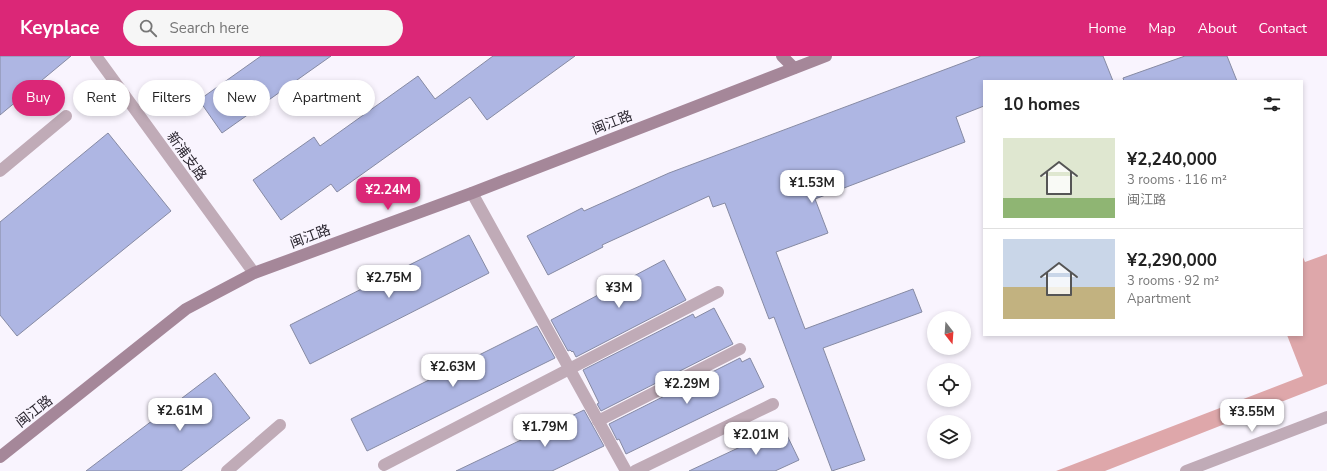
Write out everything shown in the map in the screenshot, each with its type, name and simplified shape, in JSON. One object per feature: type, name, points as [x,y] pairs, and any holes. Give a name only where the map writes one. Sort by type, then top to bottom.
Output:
[{"type":"street","name":"新浦支路","points":[[96,56],[254,274]]},
{"type":"street","points":[[782,56],[794,68]]},
{"type":"street","name":"闽江路","points":[[0,456],[186,309],[254,274],[472,194],[826,56]]},
{"type":"street","points":[[0,171],[66,116]]},
{"type":"street","points":[[472,194],[626,471]]},
{"type":"street","points":[[384,465],[718,292]]},
{"type":"street","points":[[598,421],[740,349]]},
{"type":"street","points":[[635,471],[773,404]]},
{"type":"street","points":[[1186,471],[1327,417]]},
{"type":"street","points":[[227,471],[280,425]]},
{"type":"shaded area","points":[[1327,254],[1327,384],[1105,471],[1056,471],[1303,376],[1287,336],[1303,336],[1303,257],[1305,262]]},
{"type":"building","points":[[0,56],[71,56],[42,80],[12,80],[12,105],[0,115]]},
{"type":"building","points":[[261,56],[331,56],[297,80],[278,80],[278,93],[270,99],[270,80],[227,80]]},
{"type":"building","points":[[493,56],[575,56],[487,120],[470,97],[337,192],[331,184],[281,220],[253,180],[314,137],[320,146],[362,116],[375,116],[375,107],[418,76],[435,99]]},
{"type":"building","points":[[981,56],[1103,56],[1113,80],[983,80],[983,106],[956,117],[965,142],[815,199],[828,233],[776,252],[805,329],[913,289],[922,312],[823,348],[865,460],[832,471],[774,317],[769,319],[725,203],[713,207],[709,196],[602,245],[603,247],[548,275],[527,236],[582,208],[584,211],[669,173]]},
{"type":"building","points":[[1185,56],[1227,56],[1237,80],[1124,80],[1123,78]]},
{"type":"building","points":[[213,90],[213,116],[246,116],[222,133],[205,109],[205,96]]},
{"type":"building","points":[[108,133],[171,211],[17,336],[0,315],[0,222]]},
{"type":"building","points":[[469,235],[489,273],[310,364],[290,325]]},
{"type":"building","points":[[664,260],[686,300],[576,357],[573,351],[568,351],[551,320]]},
{"type":"building","points":[[714,308],[733,344],[601,411],[597,404],[599,403],[583,370],[693,314],[695,318]]},
{"type":"building","points":[[537,326],[555,358],[367,451],[351,419]]},
{"type":"building","points":[[740,358],[742,362],[750,358],[764,387],[626,454],[619,439],[617,440],[609,424]]},
{"type":"building","points":[[215,373],[250,418],[181,471],[86,471]]},
{"type":"building","points":[[584,410],[604,446],[552,471],[456,471]]},
{"type":"building","points":[[783,427],[799,460],[775,471],[689,471]]}]
